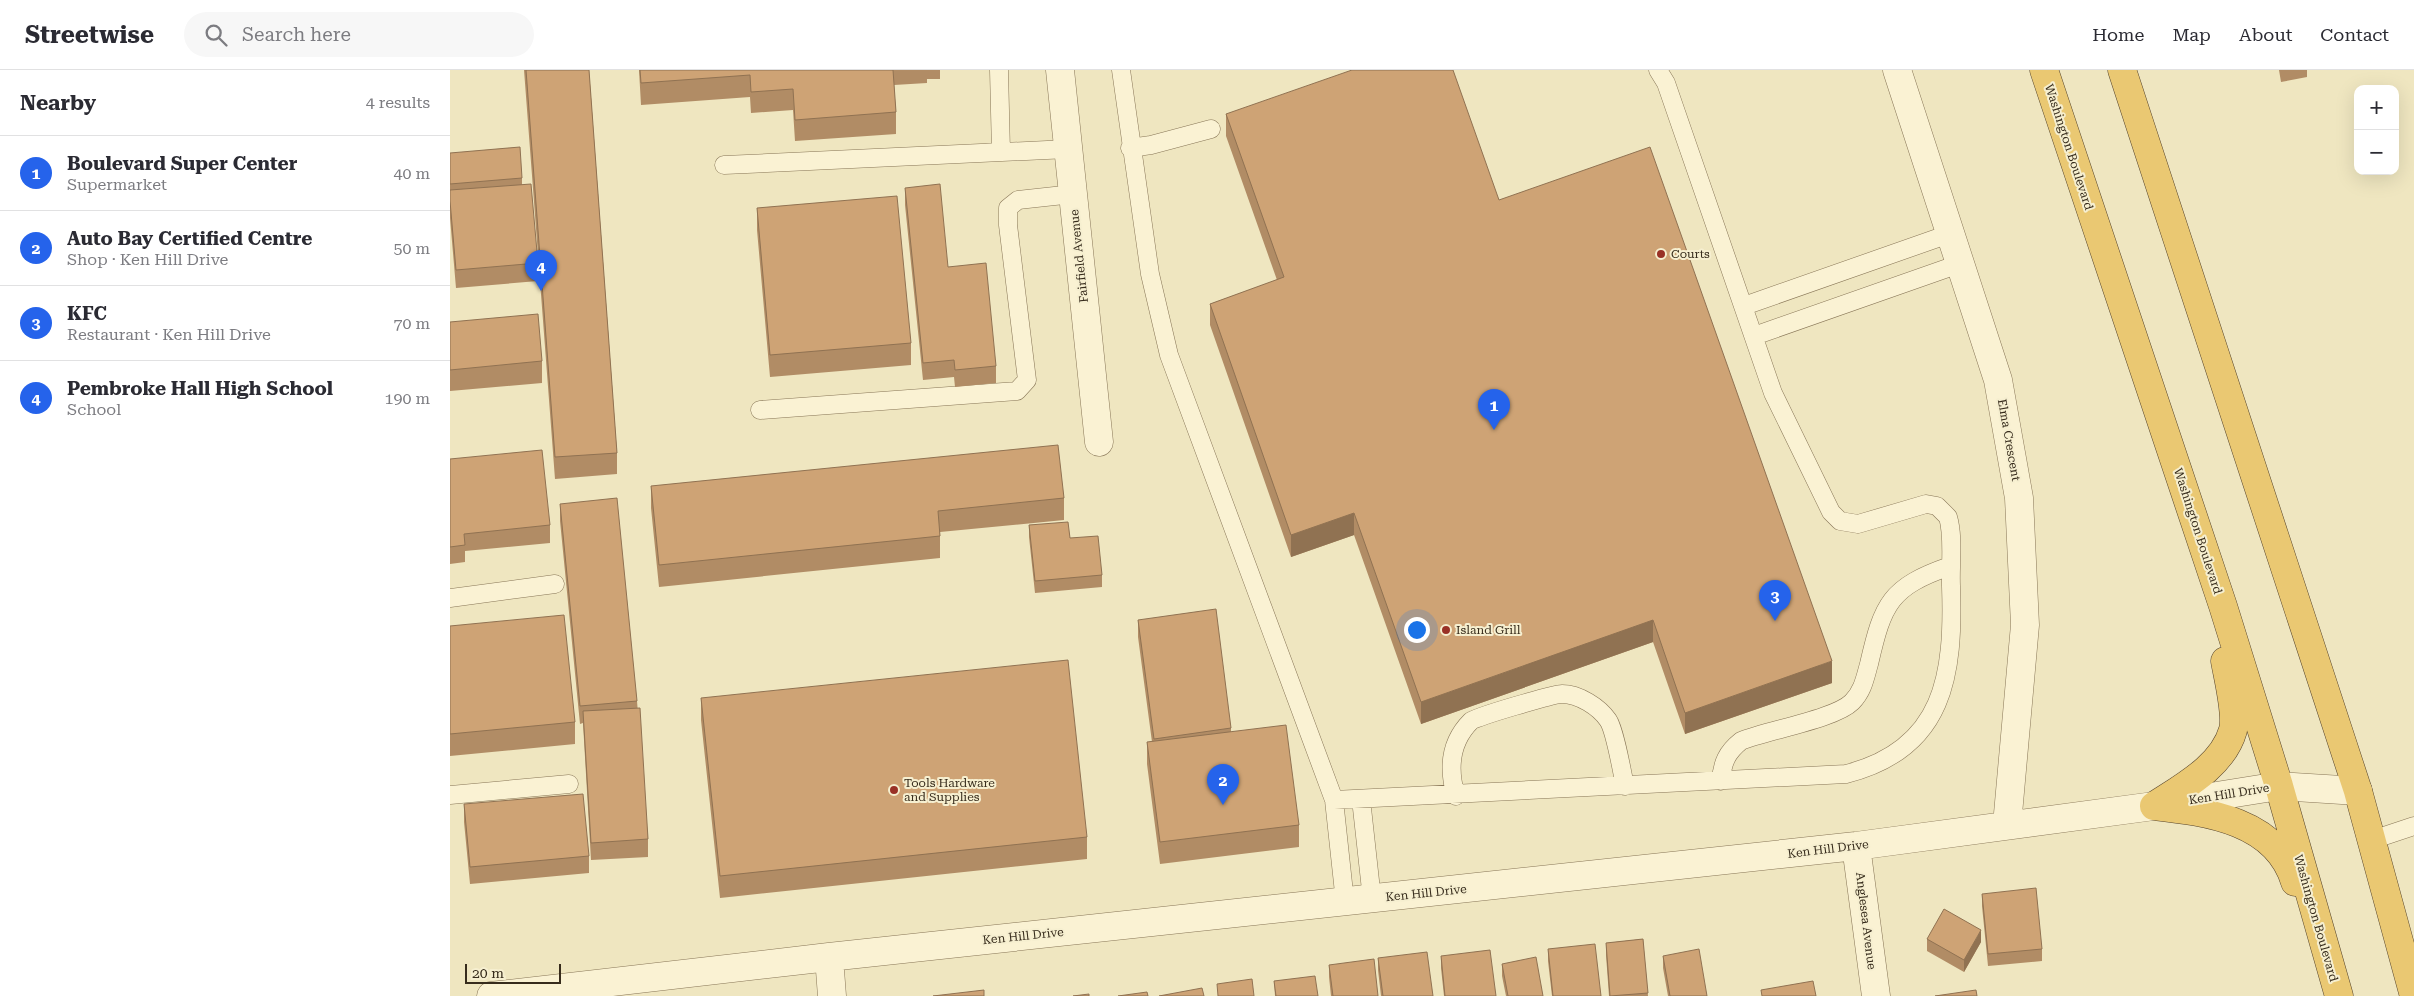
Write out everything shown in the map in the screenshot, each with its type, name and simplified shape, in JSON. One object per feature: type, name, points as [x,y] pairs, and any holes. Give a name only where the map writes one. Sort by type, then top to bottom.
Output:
[{"type":"highway","name":"Washington Boulevard","points":[[2044,70],[2223,606],[2279,786],[2336,985]]},
{"type":"highway","points":[[2122,70],[2358,791],[2414,996]]},
{"type":"highway","points":[[2154,806],[2200,776],[2223,750],[2233,729],[2232,701],[2224,648],[2223,606]]},
{"type":"highway","points":[[2154,806],[2193,810],[2226,818],[2260,832],[2278,850],[2293,874],[2308,929],[2336,985]]},
{"type":"street","name":"Fairfield Avenue","points":[[1060,70],[1099,442]]},
{"type":"street","name":"Elma Crescent","points":[[1897,70],[1962,263],[1998,380],[2019,498],[2025,625],[2007,825]]},
{"type":"street","name":"Ken Hill Drive","points":[[491,996],[829,957],[1856,846],[2154,806],[2279,786],[2358,791]]},
{"type":"street","name":"Anglesea Avenue","points":[[1856,846],[1876,996]]},
{"type":"street","points":[[829,957],[832,996]]},
{"type":"lane","points":[[999,70],[1001,152]]},
{"type":"lane","points":[[1121,70],[1130,148],[1150,274],[1170,355],[1334,800],[1345,902]]},
{"type":"lane","points":[[1334,800],[1456,796],[1846,774],[1867,769],[1887,760],[1905,748],[1920,732],[1938,702],[1948,668],[1952,634],[1949,523],[1945,513],[1937,506],[1926,504],[1858,524],[1846,524],[1835,517],[1773,393],[1666,83],[1658,70]]},
{"type":"lane","points":[[1130,148],[1151,145],[1211,130]]},
{"type":"lane","points":[[724,165],[1068,149]]},
{"type":"lane","points":[[760,410],[1017,390],[1027,380],[1008,225],[1008,208],[1018,200],[1073,194]]},
{"type":"lane","points":[[1744,306],[1952,233]]},
{"type":"lane","points":[[1754,336],[1962,263]]},
{"type":"lane","points":[[1721,781],[1723,762],[1734,747],[1741,742],[1834,712],[1851,703],[1862,689],[1877,629],[1893,598],[1922,576],[1950,566]]},
{"type":"lane","points":[[450,598],[555,584]]},
{"type":"lane","points":[[1456,796],[1452,782],[1452,755],[1456,741],[1473,719],[1562,694],[1576,697],[1588,703],[1609,721],[1625,786]]},
{"type":"lane","points":[[450,796],[569,784]]},
{"type":"lane","points":[[1361,799],[1372,899]]},
{"type":"lane","points":[[2372,840],[2414,826]]},
{"type":"building","points":[[526,70],[589,70],[617,453],[555,457]]},
{"type":"building","points":[[640,70],[893,70],[896,112],[795,120],[793,89],[751,92],[750,75],[641,83]]},
{"type":"building","points":[[1352,70],[1453,70],[1499,200],[1650,147],[1832,661],[1685,713],[1653,620],[1421,702],[1354,513],[1291,535],[1210,304],[1284,277],[1226,114]]},
{"type":"building","points":[[520,147],[522,178],[450,184],[450,153]]},
{"type":"building","points":[[531,184],[538,263],[456,270],[450,190]]},
{"type":"building","points":[[940,184],[948,267],[986,263],[996,366],[955,370],[954,360],[923,363],[905,188]]},
{"type":"building","points":[[897,196],[911,343],[770,355],[757,208]]},
{"type":"building","points":[[538,314],[542,361],[450,370],[450,322]]},
{"type":"building","points":[[1058,445],[1064,498],[938,511],[940,536],[659,565],[651,486]]},
{"type":"building","points":[[542,450],[550,525],[464,534],[465,545],[450,547],[450,459]]},
{"type":"building","points":[[617,498],[637,701],[580,706],[560,504]]},
{"type":"building","points":[[1068,522],[1070,538],[1098,536],[1102,575],[1035,581],[1029,525]]},
{"type":"building","points":[[1216,609],[1231,728],[1154,739],[1138,620]]},
{"type":"building","points":[[564,615],[575,722],[450,734],[450,626]]},
{"type":"building","name":"Tools Hardware and Supplies","points":[[1068,660],[1087,837],[720,876],[701,698]]},
{"type":"building","points":[[640,708],[648,839],[591,843],[583,711]]},
{"type":"building","points":[[1286,725],[1299,825],[1160,842],[1147,742]]},
{"type":"building","points":[[583,794],[589,856],[470,867],[464,804]]},
{"type":"building","points":[[2036,888],[2042,949],[1988,954],[1982,894]]},
{"type":"building","points":[[1944,909],[1981,930],[1964,960],[1927,939]]},
{"type":"building","points":[[1643,939],[1648,993],[1610,996],[1606,943]]},
{"type":"building","points":[[1595,944],[1601,996],[1553,996],[1548,949]]},
{"type":"building","points":[[1699,949],[1707,996],[1670,996],[1663,956]]},
{"type":"building","points":[[1490,950],[1496,996],[1445,996],[1441,956]]},
{"type":"building","points":[[1427,952],[1433,996],[1383,996],[1378,958]]},
{"type":"building","points":[[1536,957],[1543,996],[1508,996],[1502,964]]},
{"type":"building","points":[[1374,959],[1378,996],[1333,996],[1329,965]]},
{"type":"building","points":[[1315,976],[1318,996],[1276,996],[1274,981]]},
{"type":"building","points":[[1252,979],[1254,996],[1218,996],[1217,984]]},
{"type":"building","points":[[1813,981],[1816,996],[1762,996],[1761,990]]},
{"type":"building","points":[[1202,988],[1204,996],[1159,996]]},
{"type":"building","points":[[984,990],[984,996],[933,996]]},
{"type":"building","points":[[1976,990],[1977,996],[1935,996]]},
{"type":"building","points":[[1147,992],[1148,996],[1118,996]]},
{"type":"building","points":[[1089,994],[1089,996],[1073,996]]},
{"type":"place","name":"Courts","points":[[1661,254]]},
{"type":"place","name":"Pembroke Hall High School","points":[[541,291]]},
{"type":"place","name":"Boulevard Super Center","points":[[1494,430]]},
{"type":"place","name":"KFC","points":[[1775,621]]},
{"type":"place","name":"Island Grill","points":[[1446,630]]},
{"type":"place","name":"Tools Hardware and Supplies","points":[[894,790]]},
{"type":"place","name":"Auto Bay Certified Centre","points":[[1223,805]]}]
